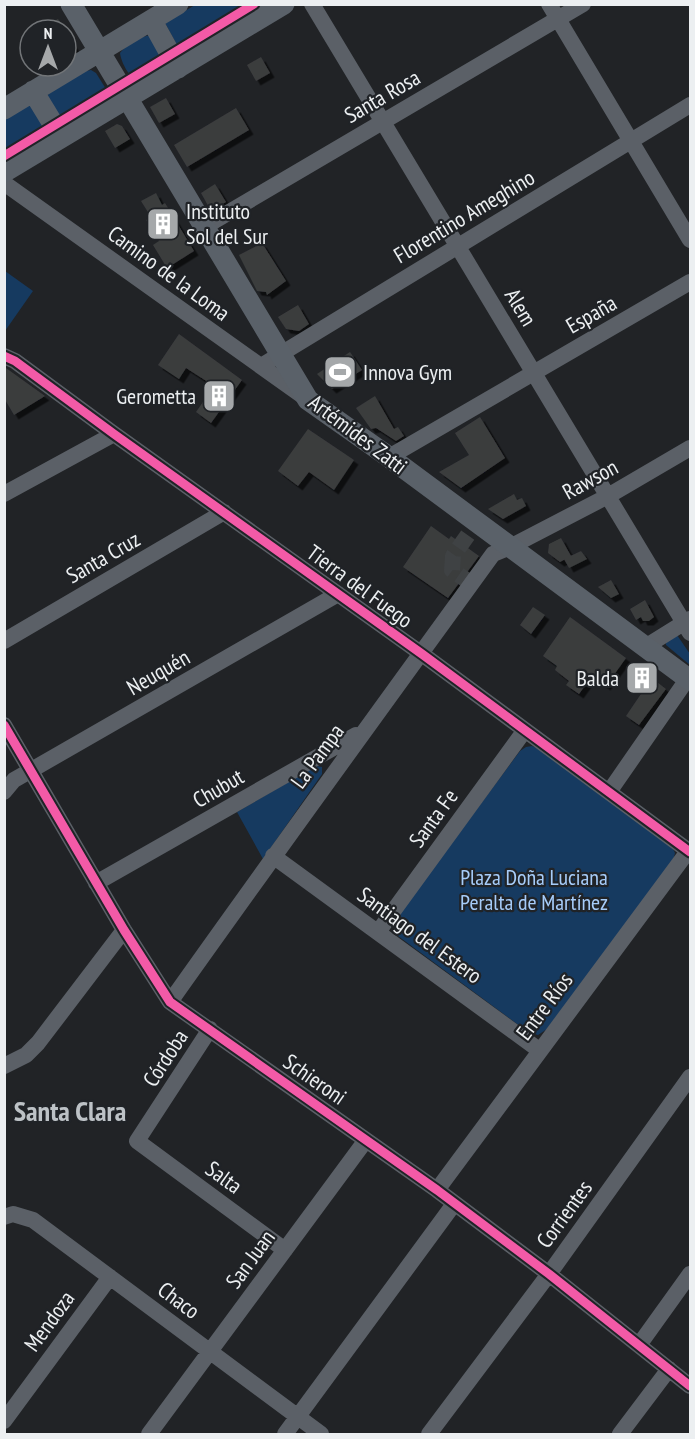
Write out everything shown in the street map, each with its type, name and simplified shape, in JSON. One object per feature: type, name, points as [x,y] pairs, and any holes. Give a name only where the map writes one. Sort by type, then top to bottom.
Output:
[{"type":"main road","name":"Artémides Zatti","points":[[70,4],[308,400],[389,457],[689,679]]},
{"type":"main road","points":[[4,109],[178,4]]},
{"type":"main road","points":[[4,172],[284,4]]},
{"type":"main road","points":[[152,21],[178,68]]},
{"type":"main road","points":[[33,91],[61,137]]},
{"type":"street","name":"Alem","points":[[312,4],[688,625]]},
{"type":"street","points":[[549,4],[690,240]]},
{"type":"street","name":"Santa Rosa","points":[[204,226],[583,4]]},
{"type":"street","name":"Florentino Ameghino","points":[[261,366],[690,105]]},
{"type":"street","name":"Camino de la Loma","points":[[4,183],[308,400]]},
{"type":"street","name":"España","points":[[389,457],[690,282]]},
{"type":"street","name":"Tierra del Fuego","points":[[4,356],[15,361],[422,654],[690,851]]},
{"type":"street","points":[[4,494],[114,434]]},
{"type":"street","name":"Rawson","points":[[510,547],[608,496],[690,447]]},
{"type":"street","name":"Santa Cruz","points":[[4,641],[224,512]]},
{"type":"street","name":"La Pampa","points":[[170,1002],[362,732],[422,654],[493,554],[510,547]]},
{"type":"street","name":"Neuquén","points":[[4,792],[14,780],[338,594]]},
{"type":"street","points":[[645,647],[688,625]]},
{"type":"street","points":[[609,792],[689,679]]},
{"type":"street","name":"Schieroni","points":[[4,725],[96,884],[170,1002],[437,1190],[549,1274],[690,1386]]},
{"type":"street","name":"Santa Fe","points":[[378,932],[525,730]]},
{"type":"street","name":"Chubut","points":[[96,884],[362,732]]},
{"type":"street","name":"Entre Ríos","points":[[437,1190],[539,1050],[690,851]]},
{"type":"street","name":"Santiago del Estero","points":[[273,856],[539,1050]]},
{"type":"street","points":[[4,1066],[26,1055],[38,1043],[124,930]]},
{"type":"street","name":"Córdoba","points":[[137,1141],[210,1029]]},
{"type":"street","name":"Corrientes","points":[[429,1434],[549,1274],[690,1077]]},
{"type":"street","name":"San Juan","points":[[149,1434],[366,1140]]},
{"type":"street","name":"Salta","points":[[137,1141],[285,1250]]},
{"type":"street","points":[[285,1434],[454,1204]]},
{"type":"street","name":"Chaco","points":[[4,1217],[13,1214],[33,1220],[321,1434]]},
{"type":"street","points":[[639,1345],[690,1274]]},
{"type":"street","name":"Mendoza","points":[[4,1421],[110,1277]]},
{"type":"street","points":[[620,1434],[669,1369]]},
{"type":"green space","points":[[195,5],[267,5],[183,56],[165,23]]},
{"type":"green space","points":[[150,35],[166,63],[137,81],[126,69],[120,53],[134,42]]},
{"type":"green space","points":[[91,70],[96,73],[106,89],[105,102],[72,121],[61,121],[47,97],[49,93],[78,78]]},
{"type":"green space","points":[[31,105],[48,132],[44,139],[5,162],[5,118]]},
{"type":"green space","points":[[5,271],[33,291],[5,331]]},
{"type":"green space","points":[[677,635],[690,654],[690,665],[666,645],[666,641]]},
{"type":"green space","name":"Plaza Doña Luciana Peralta de Martínez","points":[[532,746],[671,845],[675,853],[673,861],[547,1029],[538,1035],[528,1032],[398,936],[393,928],[395,919],[520,751]]},
{"type":"green space","points":[[316,766],[322,767],[322,774],[263,859],[237,812]]},
{"type":"building","points":[[261,57],[270,73],[256,81],[247,65]]},
{"type":"building","points":[[166,98],[175,114],[159,123],[150,107]]},
{"type":"building","points":[[236,108],[249,130],[187,167],[174,145]]},
{"type":"building","points":[[117,124],[122,126],[130,139],[115,148],[105,131]]},
{"type":"building","points":[[215,184],[226,202],[211,211],[201,193]]},
{"type":"building","points":[[156,193],[162,205],[165,203],[194,251],[167,268],[153,245],[159,241],[146,220],[151,217],[141,201]]},
{"type":"building","points":[[262,243],[286,281],[267,295],[266,292],[257,291],[239,255]]},
{"type":"building","points":[[298,305],[309,324],[299,331],[286,329],[278,317]]},
{"type":"building","points":[[179,334],[242,380],[211,423],[196,412],[214,386],[186,368],[179,379],[158,365]]},
{"type":"building","name":"Innova Gym","points":[[350,352],[362,370],[332,389],[317,374]]},
{"type":"building","points":[[4,368],[45,396],[14,415],[4,398]]},
{"type":"building","points":[[375,396],[394,429],[398,427],[404,436],[396,441],[376,428],[371,429],[356,408]]},
{"type":"building","points":[[480,417],[505,458],[461,488],[439,472],[469,455],[455,433]]},
{"type":"building","points":[[308,429],[354,460],[334,490],[309,472],[298,486],[278,471]]},
{"type":"building","points":[[514,494],[517,500],[522,498],[526,506],[503,519],[488,509]]},
{"type":"building","points":[[431,526],[449,539],[451,536],[479,556],[448,598],[403,567]]},
{"type":"building","points":[[561,538],[571,556],[560,562],[548,553],[549,544]]},
{"type":"building","points":[[581,551],[587,559],[569,568],[564,559]]},
{"type":"building","points":[[611,580],[619,594],[611,598],[598,587]]},
{"type":"building","points":[[645,600],[654,617],[649,621],[643,621],[641,617],[636,620],[630,609]]},
{"type":"building","points":[[533,607],[545,615],[531,634],[520,625]]},
{"type":"building","points":[[570,617],[626,658],[606,686],[592,676],[579,694],[566,685],[569,681],[555,670],[557,666],[543,656]]},
{"type":"building","points":[[639,668],[666,689],[639,725],[626,716],[645,688],[632,679]]},
{"type":"tunnel","points":[[472,584],[452,570],[453,556],[477,522]]},
{"type":"cycle path","points":[[4,156],[254,4]]},
{"type":"cycle path","points":[[4,356],[15,361],[422,654],[690,852]]},
{"type":"cycle path","points":[[4,725],[124,930],[170,1002],[437,1190],[549,1274],[690,1386]]},
{"type":"place","name":"Instituto Sol del Sur","points":[[163,224]]},
{"type":"place","name":"Innova Gym","points":[[340,372]]},
{"type":"place","name":"Gerometta","points":[[219,396]]},
{"type":"place","name":"Balda","points":[[642,678]]},
{"type":"district","name":"Santa Clara","points":[[70,1110]]}]
